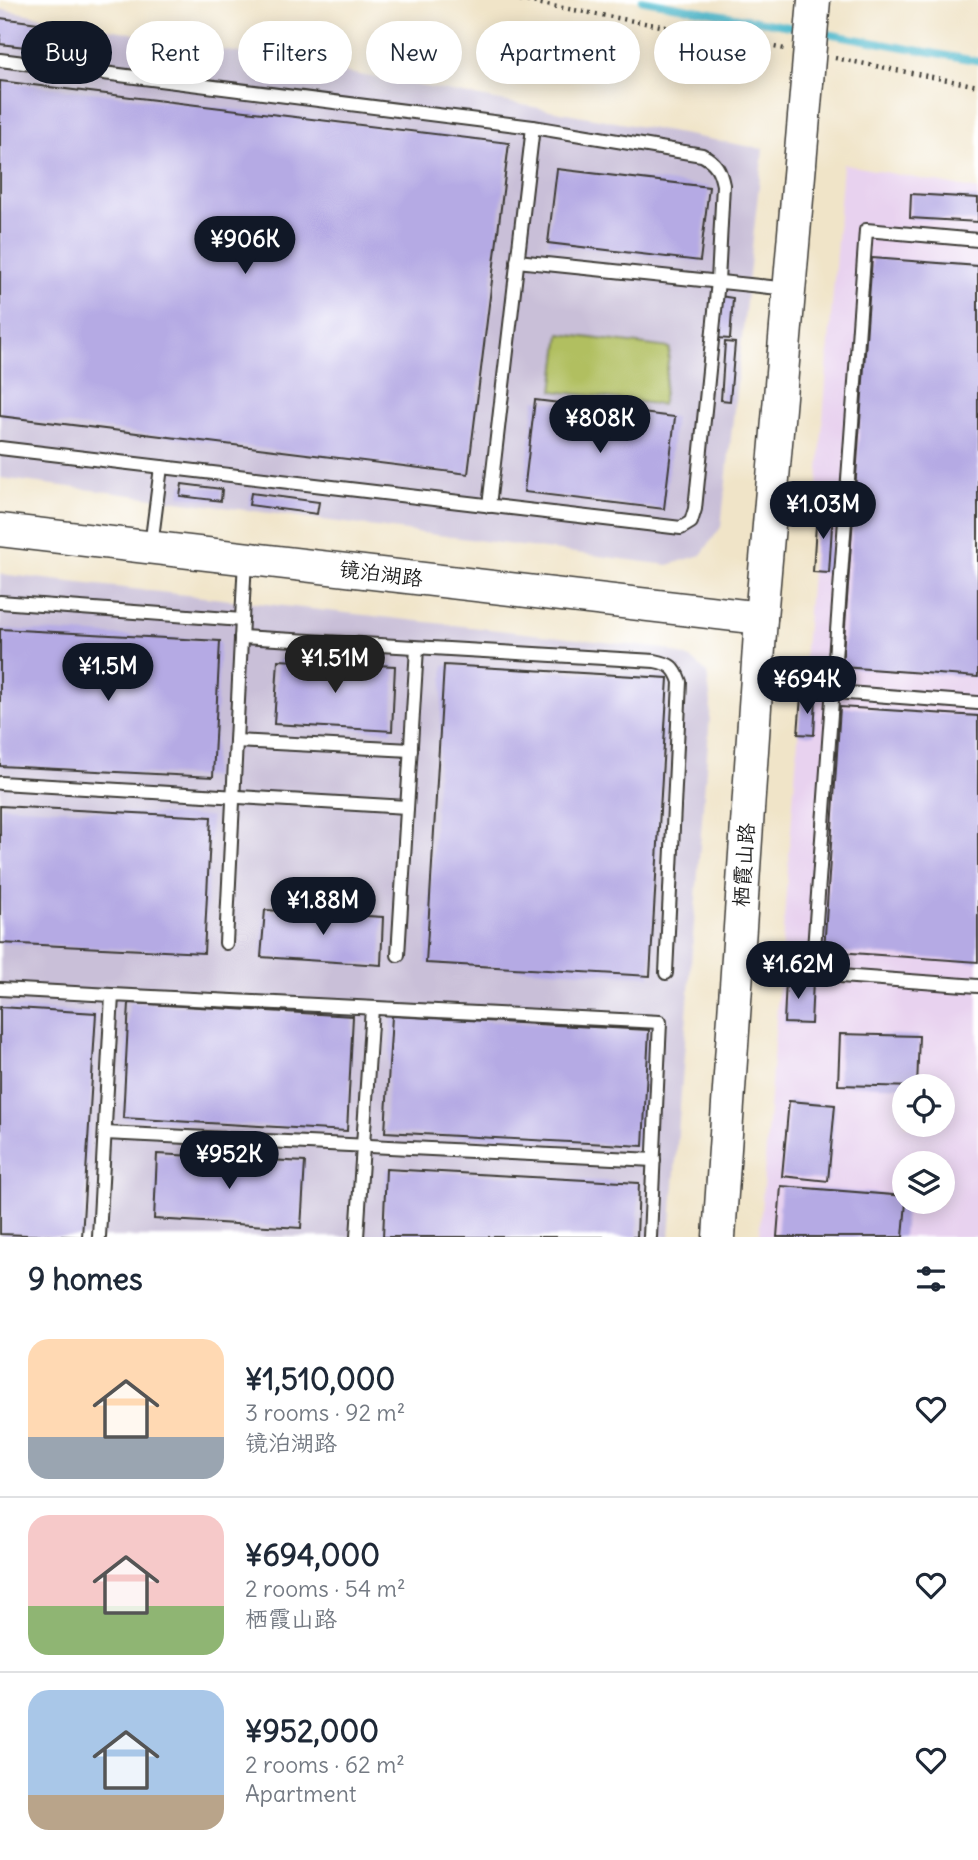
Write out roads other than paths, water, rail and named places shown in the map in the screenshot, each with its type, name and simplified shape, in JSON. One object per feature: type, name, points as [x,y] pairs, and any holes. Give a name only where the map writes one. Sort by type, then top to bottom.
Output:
[{"type":"street","name":"栖霞山路","points":[[719,1237],[761,618],[814,0]]},
{"type":"street","name":"镜泊湖路","points":[[0,530],[761,618]]},
{"type":"lane","points":[[0,60],[533,127],[702,155],[713,161],[720,172],[723,185],[718,281],[695,509],[691,522],[681,528],[0,448]]},
{"type":"lane","points":[[489,506],[533,127]]},
{"type":"lane","points":[[978,240],[866,230],[813,963],[818,971],[827,975],[978,986]]},
{"type":"lane","points":[[517,261],[789,289]]},
{"type":"lane","points":[[151,547],[161,467]]},
{"type":"lane","points":[[226,943],[246,558]]},
{"type":"lane","points":[[0,602],[243,620]]},
{"type":"lane","points":[[241,637],[668,663],[677,672],[680,694],[666,973]]},
{"type":"lane","points":[[398,955],[417,648]]},
{"type":"lane","points":[[757,686],[978,703]]},
{"type":"lane","points":[[236,741],[411,750]]},
{"type":"lane","points":[[0,783],[407,807]]},
{"type":"lane","points":[[0,989],[660,1022],[650,1237]]},
{"type":"lane","points":[[99,1237],[112,995]]},
{"type":"lane","points":[[357,1237],[372,1008]]},
{"type":"lane","points":[[105,1133],[654,1160]]},
{"type":"waterway","points":[[642,0],[803,29]]},
{"type":"waterway","points":[[819,32],[978,61]]}]
